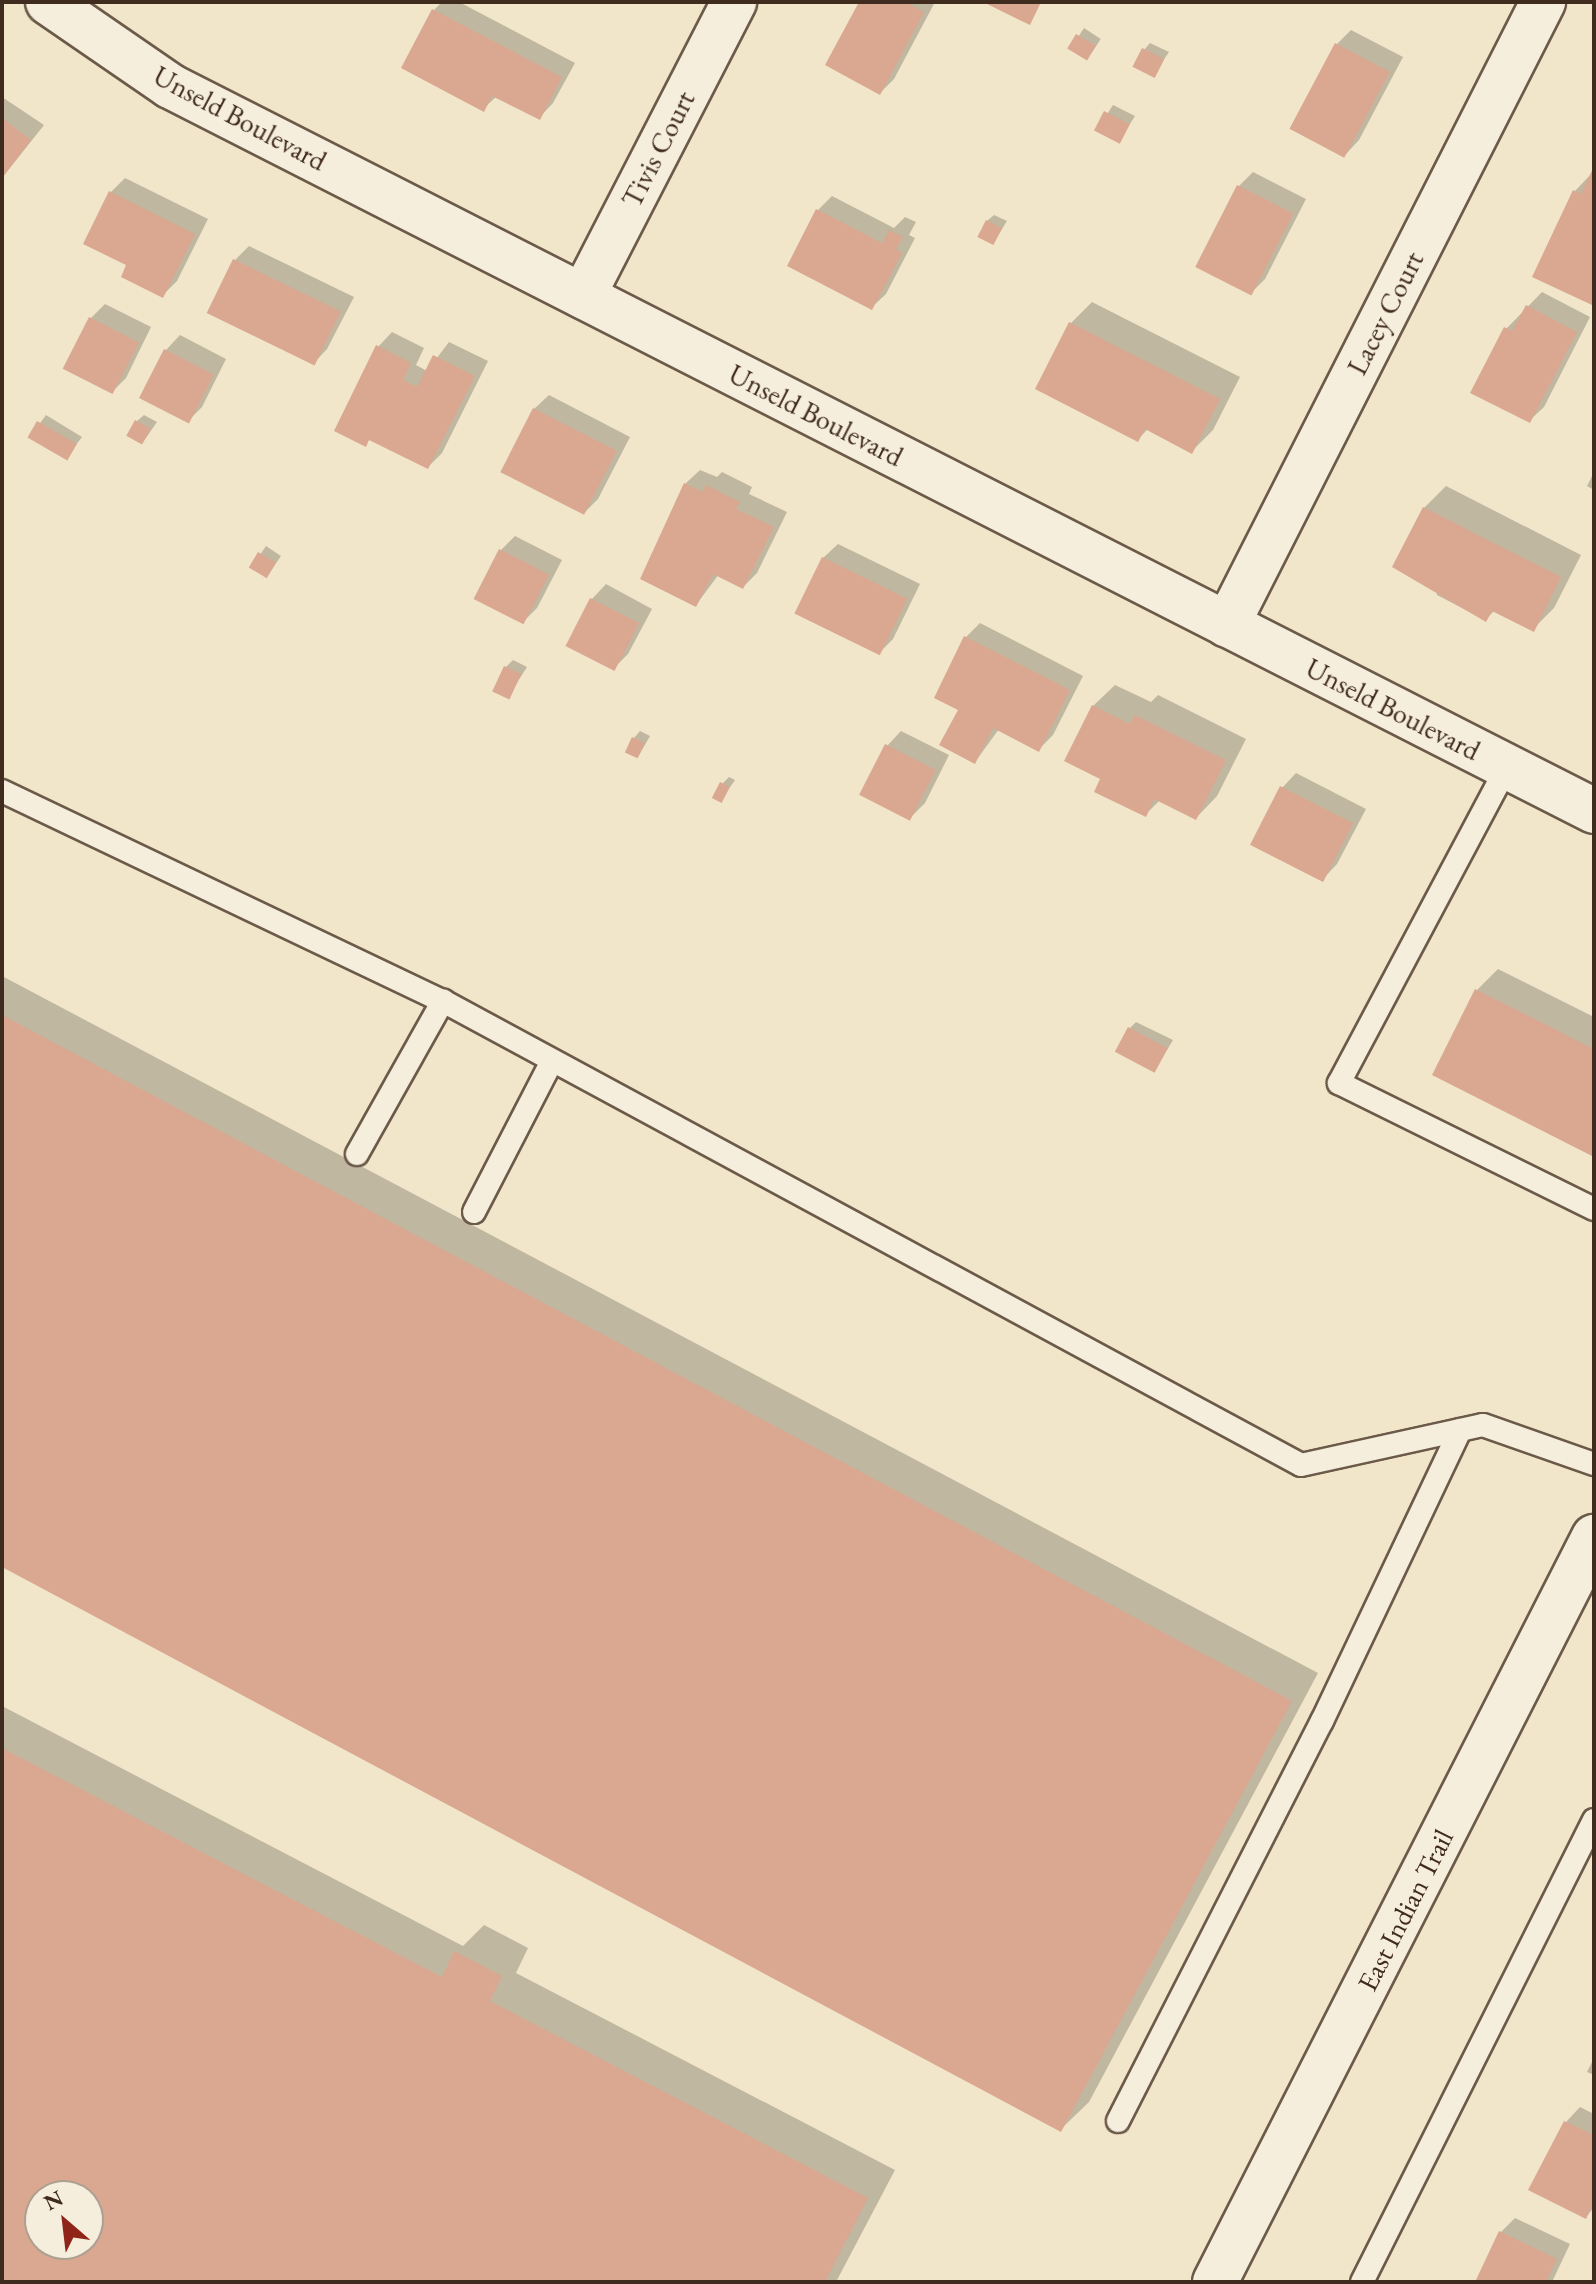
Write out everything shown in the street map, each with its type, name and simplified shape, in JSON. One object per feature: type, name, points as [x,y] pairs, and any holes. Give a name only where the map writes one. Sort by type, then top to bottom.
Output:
[{"type":"street","name":"Unseld Boulevard","points":[[48,2],[170,86],[1594,811]]},
{"type":"street","name":"Tivis Court","points":[[583,296],[734,2]]},
{"type":"street","name":"Lacey Court","points":[[1227,625],[1543,2]]},
{"type":"street","name":"East Indian Trail","points":[[1215,2282],[1594,1537]]},
{"type":"lane","points":[[1507,767],[1339,1083],[1594,1209]]},
{"type":"lane","points":[[2,791],[443,1001],[1301,1465],[1483,1425],[1594,1464]]},
{"type":"lane","points":[[357,1154],[443,1001]]},
{"type":"lane","points":[[474,1212],[552,1061]]},
{"type":"lane","points":[[1118,2121],[1322,1721],[1460,1430]]},
{"type":"lane","points":[[1362,2282],[1594,1820]]},
{"type":"building","points":[[859,2],[905,2],[924,12],[880,95],[825,65]]},
{"type":"building","points":[[983,2],[1041,2],[1030,25]]},
{"type":"building","points":[[432,9],[562,77],[540,120],[492,96],[484,112],[401,68]]},
{"type":"building","points":[[1076,34],[1096,46],[1087,60],[1067,49]]},
{"type":"building","points":[[1335,43],[1390,72],[1344,158],[1289,129]]},
{"type":"building","points":[[1142,48],[1164,59],[1155,78],[1132,67]]},
{"type":"building","points":[[1104,111],[1130,124],[1120,144],[1094,131]]},
{"type":"building","points":[[2,118],[31,140],[2,178]]},
{"type":"building","points":[[1594,166],[1592,305],[1532,277],[1573,190],[1581,194]]},
{"type":"building","points":[[1237,185],[1293,214],[1251,296],[1195,267]]},
{"type":"building","points":[[109,191],[195,234],[163,298],[121,277],[126,265],[83,244]]},
{"type":"building","points":[[816,209],[882,243],[889,230],[903,237],[896,249],[902,253],[872,310],[787,266]]},
{"type":"building","points":[[986,220],[1002,228],[993,245],[977,237]]},
{"type":"building","points":[[233,259],[341,312],[315,366],[207,313]]},
{"type":"building","points":[[1526,305],[1577,332],[1530,423],[1470,393],[1504,327],[1512,331]]},
{"type":"building","points":[[89,317],[139,342],[113,394],[63,369]]},
{"type":"building","points":[[1069,322],[1220,399],[1192,454],[1145,429],[1138,442],[1035,389]]},
{"type":"building","points":[[376,345],[411,363],[403,380],[417,387],[433,355],[475,376],[428,469],[369,440],[366,447],[334,431]]},
{"type":"building","points":[[164,349],[214,374],[189,423],[139,398]]},
{"type":"building","points":[[533,408],[617,451],[584,515],[500,472]]},
{"type":"building","points":[[135,420],[151,429],[142,444],[126,436]]},
{"type":"building","points":[[37,421],[77,444],[67,460],[28,437]]},
{"type":"building","points":[[684,483],[703,492],[706,485],[740,502],[736,509],[774,527],[743,589],[713,574],[696,607],[640,579]]},
{"type":"building","points":[[1423,507],[1561,577],[1534,632],[1492,611],[1486,622],[1392,567]]},
{"type":"building","points":[[499,549],[549,574],[523,624],[474,599]]},
{"type":"building","points":[[258,552],[276,563],[267,578],[249,567]]},
{"type":"building","points":[[822,557],[907,599],[880,655],[794,614]]},
{"type":"building","points":[[590,598],[639,623],[614,671],[565,646]]},
{"type":"building","points":[[964,636],[1070,690],[1039,752],[993,728],[975,764],[939,745],[958,710],[934,698]]},
{"type":"building","points":[[504,666],[521,674],[509,699],[492,691]]},
{"type":"building","points":[[1092,705],[1130,724],[1135,715],[1226,760],[1196,820],[1154,799],[1146,817],[1094,792],[1100,779],[1064,761]]},
{"type":"building","points":[[632,737],[645,743],[638,758],[625,752]]},
{"type":"building","points":[[885,744],[936,770],[910,821],[859,795]]},
{"type":"building","points":[[720,782],[730,787],[722,803],[712,798]]},
{"type":"building","points":[[1280,786],[1353,823],[1323,882],[1250,845]]},
{"type":"building","points":[[1475,989],[1594,1049],[1594,1157],[1432,1075]]},
{"type":"building","points":[[2,1015],[1292,1701],[1061,2132],[2,1567]]},
{"type":"building","points":[[1128,1027],[1168,1048],[1155,1073],[1115,1052]]},
{"type":"building","points":[[2,1748],[442,1977],[454,1951],[502,1976],[490,2001],[868,2198],[825,2282],[2,2282]]},
{"type":"building","points":[[1564,2121],[1594,2135],[1594,2203],[1586,2219],[1528,2190]]},
{"type":"building","points":[[1499,2231],[1557,2259],[1546,2282],[1475,2282]]}]
